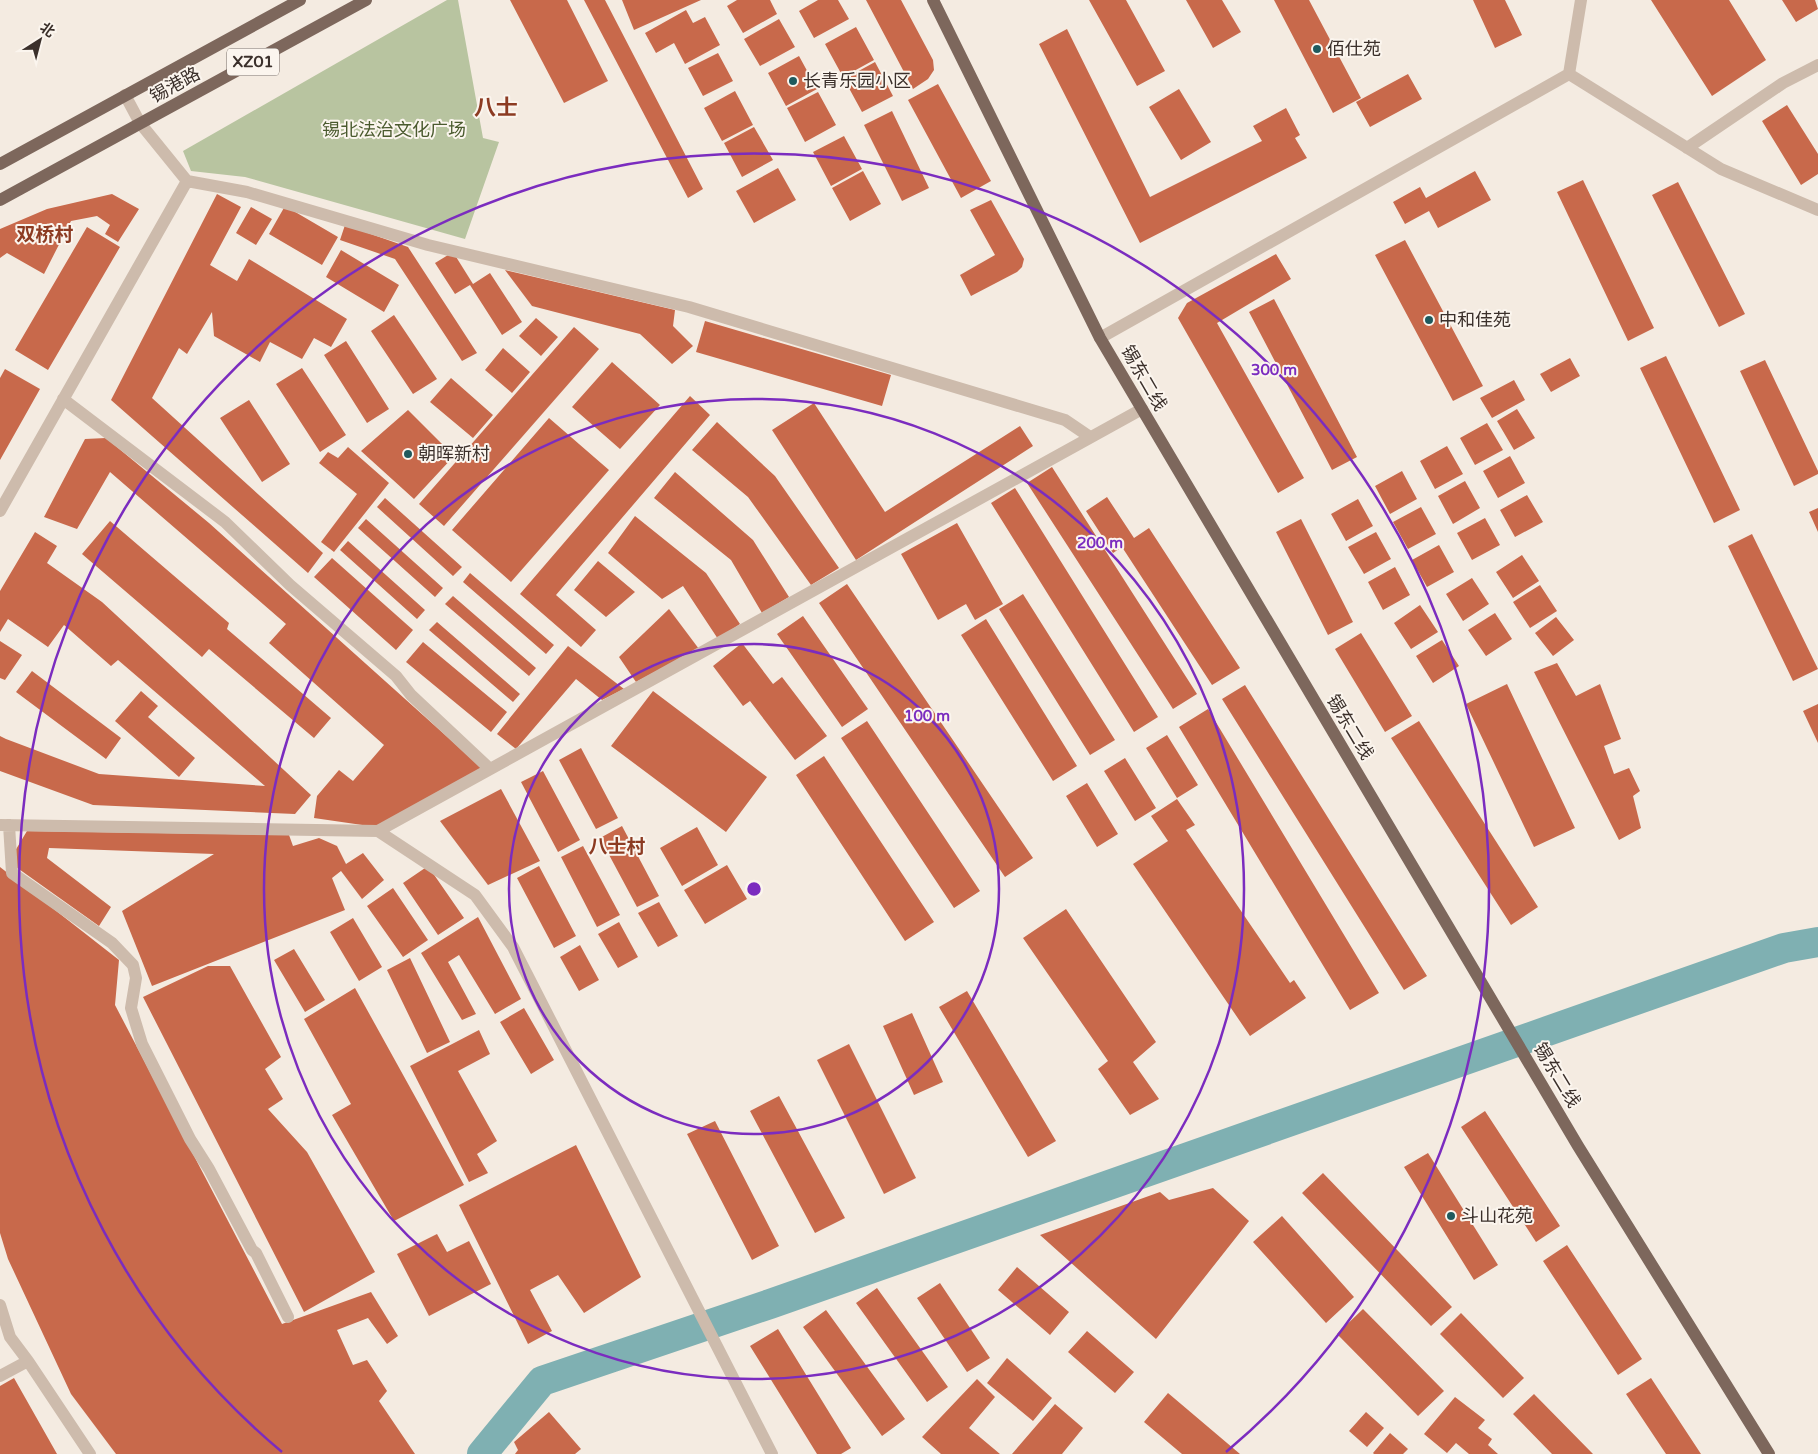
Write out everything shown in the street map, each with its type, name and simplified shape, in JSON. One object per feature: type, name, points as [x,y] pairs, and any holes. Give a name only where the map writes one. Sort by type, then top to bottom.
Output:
[{"type":"main road","name":"锡港路","points":[[0,164],[300,0]]},
{"type":"main road","name":"锡港路","points":[[0,200],[366,0]]},
{"type":"main road","name":"锡东二线","points":[[933,0],[1100,338],[1578,1146],[1769,1454]]},
{"type":"street","points":[[1569,74],[1581,0]]},
{"type":"street","points":[[1687,148],[1783,83],[1818,65]]},
{"type":"street","points":[[1100,338],[1569,74]]},
{"type":"street","points":[[1569,74],[1722,169],[1818,210]]},
{"type":"street","points":[[125,96],[140,124],[187,181],[248,192],[428,245],[689,307],[1065,420],[1090,438]]},
{"type":"street","points":[[0,511],[187,181]]},
{"type":"street","points":[[63,399],[225,522],[290,585],[396,676],[411,695],[490,769]]},
{"type":"street","points":[[288,1317],[256,1253],[252,1250],[209,1169],[190,1138],[142,1044],[131,1008],[136,978],[133,965],[112,943],[12,873],[5,825],[378,831],[1142,409]]},
{"type":"street","points":[[378,831],[475,895],[513,947],[772,1454]]},
{"type":"street","points":[[0,1305],[10,1337],[90,1454]]},
{"type":"street","points":[[0,1376],[28,1361]]},
{"type":"green space","name":"锡北法治文化广场","points":[[447,0],[458,0],[483,138],[499,142],[465,239],[245,177],[191,171],[183,151]]},
{"type":"building","points":[[510,0],[567,0],[608,81],[564,103]]},
{"type":"building","points":[[584,0],[605,0],[703,189],[688,198]]},
{"type":"building","points":[[622,0],[701,0],[634,30]]},
{"type":"building","points":[[737,0],[770,0],[777,14],[743,33],[727,6]]},
{"type":"building","points":[[818,0],[838,0],[849,19],[814,38],[799,11]]},
{"type":"building","points":[[866,0],[901,0],[933,60],[934,70],[928,79],[913,89]]},
{"type":"building","points":[[1089,0],[1126,0],[1165,71],[1137,86]]},
{"type":"building","points":[[1186,0],[1222,0],[1241,32],[1213,48]]},
{"type":"building","name":"佰仕苑","points":[[1274,0],[1309,0],[1361,98],[1333,113]]},
{"type":"building","points":[[1473,0],[1505,0],[1522,35],[1495,48]]},
{"type":"building","points":[[1651,0],[1729,0],[1766,60],[1712,96]]},
{"type":"building","points":[[1782,0],[1815,0],[1818,9],[1796,22]]},
{"type":"building","points":[[686,10],[693,23],[705,17],[720,45],[685,64],[674,43],[656,53],[645,33]]},
{"type":"building","points":[[779,19],[795,47],[760,66],[744,39]]},
{"type":"building","points":[[856,27],[874,60],[843,77],[825,44]]},
{"type":"building","points":[[1067,29],[1150,197],[1262,141],[1253,126],[1286,108],[1300,135],[1295,138],[1307,158],[1140,243],[1039,44]]},
{"type":"building","points":[[718,53],[733,81],[703,96],[688,68]]},
{"type":"building","name":"长青乐园小区","points":[[799,56],[817,89],[786,106],[768,73]]},
{"type":"building","points":[[875,62],[893,96],[862,112],[844,79]]},
{"type":"building","points":[[1408,74],[1422,99],[1370,127],[1356,102]]},
{"type":"building","points":[[938,84],[991,181],[961,198],[908,100]]},
{"type":"building","points":[[1179,89],[1211,142],[1181,160],[1149,107]]},
{"type":"building","points":[[735,91],[753,125],[722,141],[704,108]]},
{"type":"building","points":[[818,92],[836,125],[805,142],[787,108]]},
{"type":"building","points":[[1787,105],[1818,154],[1818,174],[1801,185],[1762,121]]},
{"type":"building","points":[[892,111],[929,188],[902,201],[864,125]]},
{"type":"building","points":[[754,127],[773,160],[742,177],[724,143]]},
{"type":"building","points":[[844,136],[862,169],[831,186],[813,152]]},
{"type":"building","points":[[778,168],[796,200],[754,223],[736,191]]},
{"type":"building","points":[[863,171],[881,204],[850,221],[832,188]]},
{"type":"building","points":[[1475,171],[1491,200],[1438,228],[1429,211],[1405,224],[1393,202],[1420,187],[1426,198]]},
{"type":"building","points":[[1583,180],[1654,328],[1628,341],[1557,192]]},
{"type":"building","points":[[1678,182],[1745,314],[1719,327],[1652,195]]},
{"type":"building","points":[[112,194],[139,209],[118,242],[105,234],[110,225],[97,216],[71,221],[44,274],[7,253],[0,258],[0,229],[47,209]]},
{"type":"building","points":[[217,194],[241,207],[210,265],[237,281],[249,259],[347,319],[331,347],[314,338],[302,359],[270,342],[260,362],[214,336],[212,312],[187,354],[179,348],[152,398],[323,553],[308,573],[111,400]]},
{"type":"building","points":[[991,200],[1024,259],[1022,267],[1017,272],[971,296],[960,275],[995,255],[970,210]]},
{"type":"building","points":[[285,206],[338,237],[322,265],[269,234]]},
{"type":"building","points":[[251,207],[272,219],[256,245],[236,233]]},
{"type":"building","points":[[345,225],[408,247],[477,353],[462,361],[395,259],[340,240]]},
{"type":"building","points":[[87,227],[120,247],[48,370],[15,350]]},
{"type":"building","name":"中和佳苑","points":[[1405,240],[1483,386],[1453,401],[1375,255]]},
{"type":"building","points":[[341,250],[399,285],[384,312],[326,277]]},
{"type":"building","points":[[453,252],[473,284],[490,273],[522,322],[502,335],[470,285],[455,294],[435,263]]},
{"type":"building","points":[[1276,254],[1291,279],[1217,323],[1304,478],[1278,493],[1178,318],[1187,303]]},
{"type":"building","points":[[505,270],[675,310],[673,326],[693,346],[672,364],[640,334],[532,306]]},
{"type":"building","points":[[1274,299],[1357,457],[1332,470],[1249,312]]},
{"type":"building","points":[[394,315],[437,379],[413,394],[371,331]]},
{"type":"building","points":[[536,318],[558,337],[541,356],[519,336]]},
{"type":"building","points":[[705,321],[891,375],[882,406],[696,352]]},
{"type":"building","points":[[574,327],[599,349],[444,526],[419,504]]},
{"type":"building","points":[[346,341],[389,409],[367,423],[324,355]]},
{"type":"building","points":[[503,348],[530,372],[512,393],[485,370]]},
{"type":"building","points":[[1666,356],[1740,510],[1714,523],[1640,368]]},
{"type":"building","points":[[1570,358],[1580,376],[1551,392],[1540,374]]},
{"type":"building","points":[[1765,360],[1818,471],[1818,474],[1794,486],[1740,371]]},
{"type":"building","points":[[612,362],[660,405],[620,449],[572,407]]},
{"type":"building","points":[[302,368],[346,435],[320,452],[276,384]]},
{"type":"building","points":[[5,369],[40,389],[0,460],[0,378]]},
{"type":"building","points":[[451,378],[493,415],[473,438],[430,402]]},
{"type":"building","points":[[1514,380],[1525,400],[1492,418],[1480,398]]},
{"type":"building","points":[[690,396],[710,415],[556,595],[596,630],[581,647],[520,594]]},
{"type":"building","points":[[249,400],[290,464],[262,482],[220,418]]},
{"type":"building","points":[[814,403],[885,512],[1020,426],[1033,446],[856,560],[772,430]]},
{"type":"building","points":[[1517,409],[1535,438],[1514,450],[1497,421]]},
{"type":"building","name":"朝晖新村","points":[[408,410],[454,456],[414,499],[361,451]]},
{"type":"building","points":[[549,418],[609,470],[511,582],[452,530]]},
{"type":"building","points":[[717,422],[775,476],[839,568],[811,585],[748,497],[692,450]]},
{"type":"building","points":[[1487,423],[1503,450],[1475,465],[1460,438]]},
{"type":"building","points":[[106,438],[209,523],[482,768],[376,827],[314,818],[317,796],[339,770],[353,781],[384,745],[269,643],[286,624],[110,472],[77,529],[44,517],[85,439]]},
{"type":"building","points":[[1447,446],[1463,474],[1435,489],[1420,461]]},
{"type":"building","points":[[348,447],[389,483],[334,552],[321,542],[357,494],[319,463],[328,452],[338,458]]},
{"type":"building","points":[[1510,456],[1525,483],[1498,498],[1483,471]]},
{"type":"building","points":[[1052,467],[1197,694],[1173,709],[1027,483]]},
{"type":"building","points":[[1402,471],[1417,499],[1390,514],[1375,486]]},
{"type":"building","points":[[675,472],[753,540],[789,597],[762,613],[731,560],[654,498]]},
{"type":"building","points":[[1465,481],[1480,508],[1453,524],[1438,496]]},
{"type":"building","points":[[1015,488],[1158,717],[1134,732],[991,503]]},
{"type":"building","points":[[1527,495],[1543,522],[1515,537],[1500,510]]},
{"type":"building","points":[[1107,497],[1134,538],[1149,528],[1240,668],[1212,685],[1122,547],[1113,553],[1086,511]]},
{"type":"building","points":[[385,498],[462,567],[453,576],[377,507]]},
{"type":"building","points":[[1358,499],[1373,526],[1346,541],[1331,514]]},
{"type":"building","points":[[1421,507],[1436,534],[1408,549],[1393,522]]},
{"type":"building","points":[[1818,508],[1818,532],[1809,512]]},
{"type":"building","points":[[635,516],[706,573],[740,624],[718,639],[683,586],[662,599],[608,553]]},
{"type":"building","points":[[1485,518],[1500,545],[1472,560],[1457,533]]},
{"type":"building","points":[[366,519],[443,588],[435,597],[358,528]]},
{"type":"building","points":[[1301,519],[1353,622],[1328,635],[1276,532]]},
{"type":"building","points":[[110,521],[229,623],[227,629],[331,718],[314,738],[209,649],[202,657],[82,554]]},
{"type":"building","points":[[957,523],[1003,604],[975,620],[966,604],[938,620],[901,554]]},
{"type":"building","points":[[35,532],[57,546],[47,563],[102,602],[311,795],[295,814],[93,805],[0,771],[0,736],[99,774],[265,786],[118,660],[111,666],[64,625],[48,647],[8,619],[0,632],[0,591]]},
{"type":"building","points":[[1376,532],[1391,559],[1364,574],[1348,547]]},
{"type":"building","points":[[1752,534],[1818,669],[1793,681],[1728,546]]},
{"type":"building","points":[[348,541],[425,610],[417,619],[340,550]]},
{"type":"building","points":[[1439,545],[1454,572],[1427,587],[1412,560]]},
{"type":"building","points":[[1522,555],[1539,581],[1513,598],[1496,572]]},
{"type":"building","points":[[332,558],[413,630],[396,650],[314,577]]},
{"type":"building","points":[[598,561],[635,592],[606,617],[574,590]]},
{"type":"building","points":[[1395,567],[1410,595],[1383,610],[1368,582]]},
{"type":"building","points":[[470,573],[554,645],[546,654],[463,582]]},
{"type":"building","points":[[1472,578],[1489,604],[1463,621],[1446,594]]},
{"type":"building","points":[[847,584],[1033,858],[1005,877],[819,603]]},
{"type":"building","points":[[1540,585],[1557,611],[1530,628],[1513,602]]},
{"type":"building","points":[[1023,594],[1115,740],[1090,755],[999,609]]},
{"type":"building","points":[[453,596],[536,668],[529,676],[445,604]]},
{"type":"building","points":[[1420,605],[1438,632],[1411,649],[1394,623]]},
{"type":"building","points":[[669,609],[699,649],[636,682],[619,657]]},
{"type":"building","points":[[1495,613],[1512,639],[1486,656],[1468,630]]},
{"type":"building","points":[[803,616],[868,709],[842,727],[777,634]]},
{"type":"building","points":[[1556,617],[1574,640],[1553,656],[1535,633]]},
{"type":"building","points":[[986,619],[1077,766],[1053,781],[961,635]]},
{"type":"building","points":[[437,622],[520,694],[513,702],[429,630]]},
{"type":"building","points":[[1361,633],[1412,716],[1385,732],[1335,649]]},
{"type":"building","points":[[1442,640],[1459,666],[1433,683],[1416,656]]},
{"type":"building","points":[[0,641],[22,655],[5,680],[0,678]]},
{"type":"building","points":[[423,642],[507,712],[491,732],[406,662]]},
{"type":"building","points":[[742,643],[773,684],[782,677],[827,736],[795,760],[750,701],[743,706],[713,666]]},
{"type":"building","points":[[568,646],[624,689],[602,700],[576,679],[516,749],[497,734]]},
{"type":"building","points":[[1557,663],[1576,696],[1600,684],[1621,739],[1604,746],[1614,774],[1629,768],[1640,791],[1633,796],[1641,828],[1619,840],[1534,672]]},
{"type":"building","points":[[32,671],[121,738],[106,759],[16,692]]},
{"type":"building","points":[[1507,684],[1575,828],[1534,847],[1466,704]]},
{"type":"building","points":[[1245,685],[1427,976],[1404,990],[1222,699]]},
{"type":"building","points":[[141,691],[158,706],[148,717],[195,758],[179,777],[115,721]]},
{"type":"building","points":[[653,691],[767,777],[726,832],[611,746]]},
{"type":"building","points":[[1818,704],[1818,743],[1803,711]]},
{"type":"building","points":[[1208,709],[1379,993],[1350,1010],[1179,727]]},
{"type":"building","points":[[867,721],[980,891],[954,908],[841,738]]},
{"type":"building","points":[[1419,721],[1538,907],[1511,925],[1391,738]]},
{"type":"building","points":[[1167,735],[1198,785],[1177,798],[1146,748]]},
{"type":"building","points":[[581,748],[618,818],[596,829],[559,760]]},
{"type":"building","points":[[824,756],[934,922],[905,941],[796,775]]},
{"type":"building","points":[[1125,758],[1156,808],[1135,821],[1104,771]]},
{"type":"building","points":[[543,771],[580,840],[558,852],[521,782]]},
{"type":"building","points":[[1087,783],[1118,834],[1097,847],[1066,796]]},
{"type":"building","points":[[501,789],[540,861],[488,885],[440,821]]},
{"type":"building","points":[[1177,799],[1195,825],[1186,830],[1290,983],[1294,980],[1306,998],[1250,1036],[1133,864],[1168,841],[1151,816]]},
{"type":"building","points":[[622,826],[659,896],[637,907],[600,838]]},
{"type":"building","points":[[697,827],[718,865],[682,886],[660,848]]},
{"type":"building","points":[[27,831],[289,835],[293,846],[319,838],[337,846],[346,864],[363,853],[384,880],[362,899],[341,871],[332,878],[345,910],[152,986],[122,911],[214,854],[49,848],[47,858],[111,907],[99,926],[16,867],[15,851]]},
{"type":"building","points":[[583,846],[620,915],[597,927],[561,857]]},
{"type":"building","points":[[727,865],[747,899],[705,924],[684,890]]},
{"type":"building","points":[[428,866],[464,918],[438,935],[403,883]]},
{"type":"building","points":[[539,866],[576,936],[554,948],[517,878]]},
{"type":"building","points":[[0,867],[119,960],[115,1005],[282,1324],[371,1292],[398,1336],[387,1344],[368,1318],[337,1330],[353,1365],[367,1360],[387,1391],[379,1401],[415,1454],[116,1454],[71,1394],[8,1259],[0,1233]]},
{"type":"building","points":[[393,888],[428,940],[403,957],[367,906]]},
{"type":"building","points":[[659,902],[678,936],[658,947],[638,913]]},
{"type":"building","points":[[1066,909],[1156,1042],[1133,1062],[1159,1099],[1130,1115],[1098,1069],[1108,1061],[1023,938]]},
{"type":"building","points":[[478,917],[521,999],[495,1014],[459,955],[448,962],[476,1014],[462,1020],[421,953]]},
{"type":"building","points":[[353,918],[382,967],[359,981],[330,932]]},
{"type":"building","points":[[619,922],[638,957],[618,968],[598,934]]},
{"type":"building","points":[[580,945],[599,980],[579,991],[560,957]]},
{"type":"building","points":[[294,949],[325,1000],[305,1012],[274,960]]},
{"type":"building","points":[[410,958],[450,1042],[427,1053],[387,970]]},
{"type":"building","points":[[208,966],[230,966],[281,1057],[265,1069],[283,1099],[268,1109],[307,1152],[375,1272],[304,1312],[143,997]]},
{"type":"building","points":[[355,988],[464,1185],[394,1221],[332,1115],[351,1104],[304,1019]]},
{"type":"building","points":[[967,991],[1056,1141],[1028,1157],[939,1007]]},
{"type":"building","points":[[524,1008],[554,1060],[531,1074],[500,1022]]},
{"type":"building","points":[[912,1013],[943,1082],[914,1095],[883,1026]]},
{"type":"building","points":[[479,1030],[490,1054],[458,1071],[497,1141],[477,1154],[488,1173],[469,1182],[410,1066]]},
{"type":"building","points":[[849,1044],[916,1178],[884,1194],[817,1060]]},
{"type":"building","points":[[779,1096],[845,1218],[815,1233],[750,1111]]},
{"type":"building","points":[[1485,1111],[1560,1226],[1536,1242],[1461,1127]]},
{"type":"building","points":[[715,1121],[779,1246],[752,1260],[687,1134]]},
{"type":"building","points":[[576,1145],[641,1277],[584,1313],[558,1275],[530,1290],[552,1331],[528,1344],[459,1205]]},
{"type":"building","name":"斗山花苑","points":[[1428,1153],[1498,1265],[1474,1280],[1404,1167]]},
{"type":"building","points":[[1323,1173],[1452,1307],[1431,1326],[1302,1193]]},
{"type":"building","points":[[1213,1188],[1249,1221],[1156,1339],[1040,1235],[1160,1192],[1169,1200]]},
{"type":"building","points":[[1282,1216],[1354,1297],[1326,1323],[1253,1242]]},
{"type":"building","points":[[437,1234],[447,1252],[469,1241],[491,1284],[429,1316],[397,1254]]},
{"type":"building","points":[[1567,1245],[1642,1359],[1618,1375],[1543,1261]]},
{"type":"building","points":[[1017,1267],[1069,1312],[1050,1335],[998,1290]]},
{"type":"building","points":[[940,1283],[990,1358],[967,1372],[917,1298]]},
{"type":"building","points":[[877,1288],[948,1387],[927,1402],[856,1303]]},
{"type":"building","points":[[1363,1309],[1444,1391],[1418,1416],[1337,1334]]},
{"type":"building","points":[[826,1310],[905,1419],[882,1436],[803,1327]]},
{"type":"building","points":[[1461,1313],[1524,1378],[1503,1398],[1440,1334]]},
{"type":"building","points":[[778,1329],[851,1448],[841,1454],[817,1454],[750,1346]]},
{"type":"building","points":[[1087,1331],[1134,1372],[1115,1393],[1068,1352]]},
{"type":"building","points":[[1007,1358],[1052,1398],[1033,1421],[987,1383]]},
{"type":"building","points":[[14,1378],[57,1454],[0,1454],[0,1386]]},
{"type":"building","points":[[1651,1378],[1701,1454],[1666,1454],[1626,1394]]},
{"type":"building","points":[[977,1379],[995,1397],[969,1428],[1000,1454],[941,1454],[922,1437]]},
{"type":"building","points":[[1168,1393],[1240,1454],[1182,1454],[1144,1422]]},
{"type":"building","points":[[1534,1394],[1593,1454],[1552,1454],[1513,1414]]},
{"type":"building","points":[[1455,1397],[1485,1420],[1478,1428],[1492,1439],[1488,1445],[1498,1454],[1469,1454],[1456,1443],[1447,1453],[1424,1434]]},
{"type":"building","points":[[1055,1404],[1083,1428],[1062,1454],[1012,1454]]},
{"type":"building","points":[[549,1412],[581,1449],[575,1454],[515,1454],[518,1450],[514,1442]]},
{"type":"building","points":[[1366,1412],[1384,1428],[1367,1447],[1349,1431]]},
{"type":"building","points":[[1390,1433],[1408,1449],[1403,1454],[1374,1454],[1373,1453]]},
{"type":"waterway","points":[[482,1454],[542,1381],[770,1304],[1784,948],[1818,942]]},
{"type":"place","name":"佰仕苑","points":[[1317,49]]},
{"type":"place","name":"长青乐园小区","points":[[793,81]]},
{"type":"place","name":"中和佳苑","points":[[1429,320]]},
{"type":"place","name":"朝晖新村","points":[[408,454]]},
{"type":"place","name":"斗山花苑","points":[[1451,1216]]},
{"type":"district","name":"八士","points":[[496,108]]},
{"type":"district","name":"双桥村","points":[[45,235]]},
{"type":"district","name":"八士村","points":[[617,847]]}]
